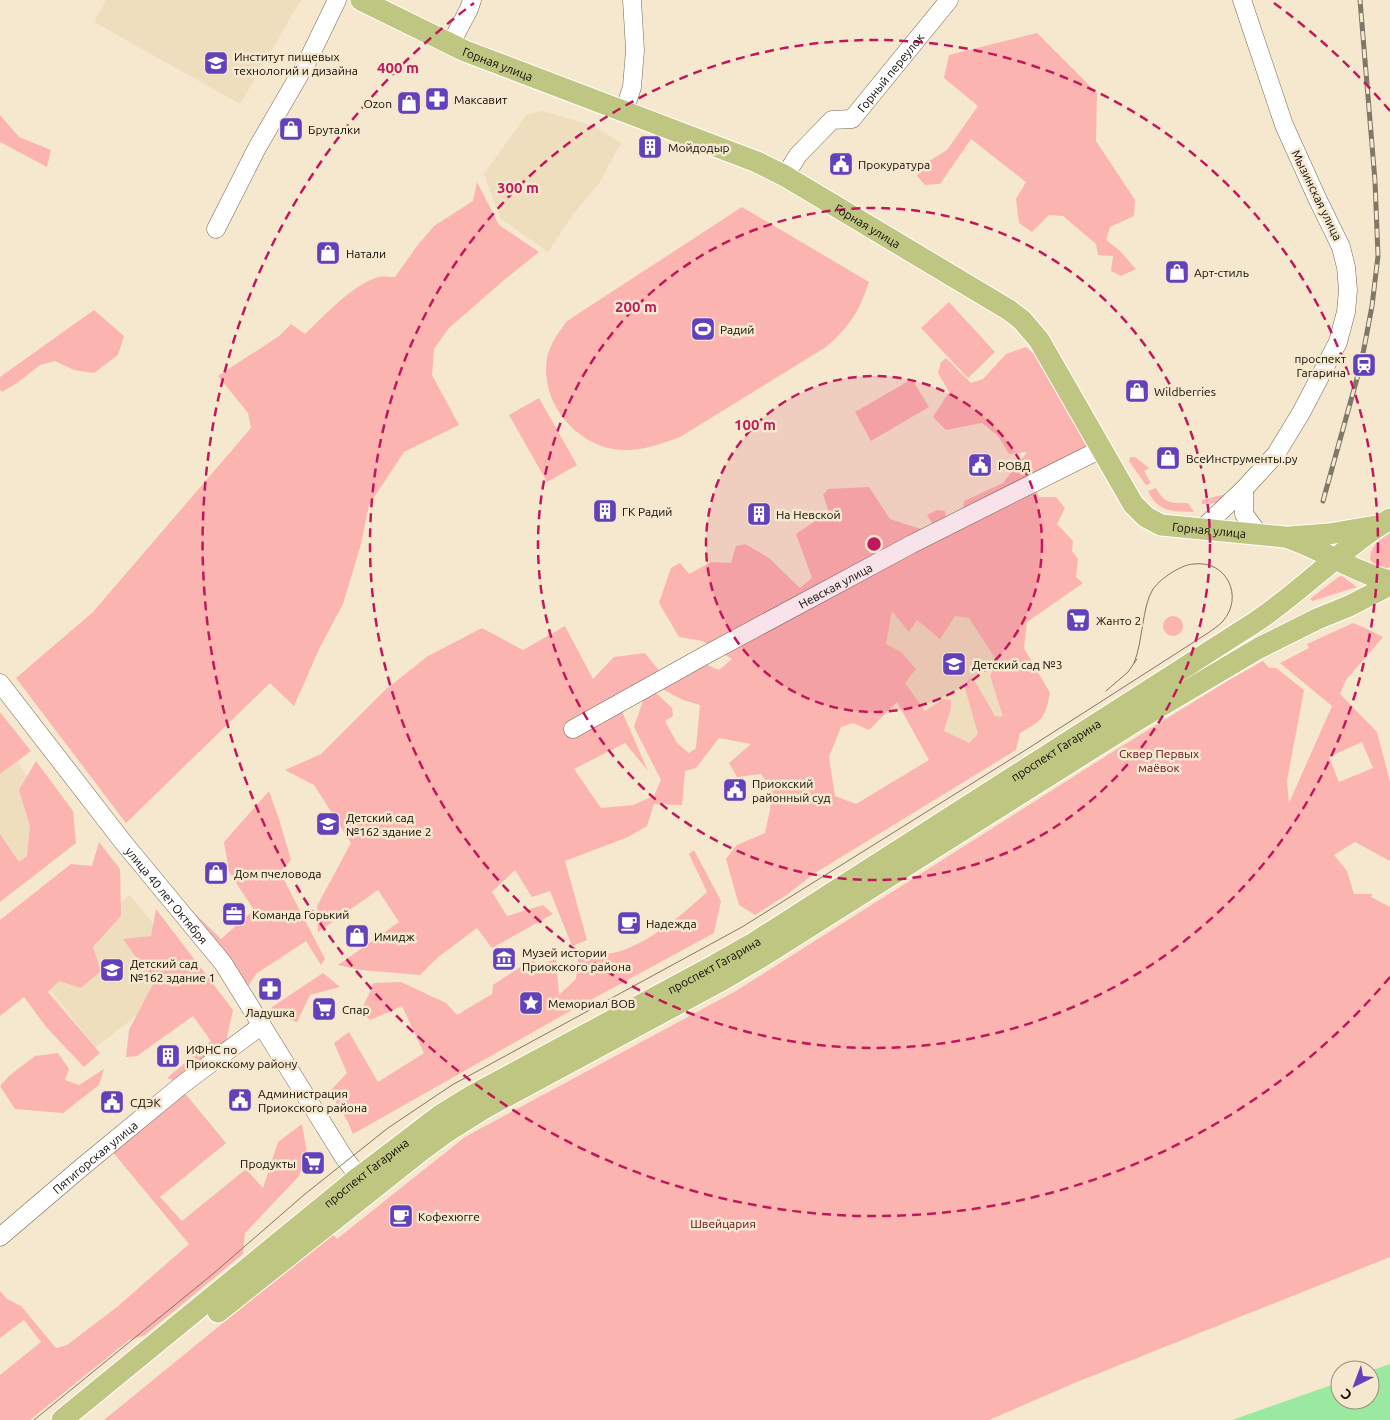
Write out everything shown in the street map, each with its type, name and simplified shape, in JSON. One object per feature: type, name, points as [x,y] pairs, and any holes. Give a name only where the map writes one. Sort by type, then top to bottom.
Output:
[{"type":"main road","name":"Горная улица","points":[[362,0],[450,45],[757,162],[951,274],[1009,310],[1022,320],[1039,340],[1133,504],[1146,516],[1161,525],[1258,533],[1291,539],[1386,581]]},
{"type":"main road","name":"Горная улица","points":[[1291,539],[1329,534],[1384,522]]},
{"type":"main road","name":"проспект Гагарина","points":[[84,1420],[364,1184],[439,1116],[473,1095],[752,944],[1250,626],[1280,605],[1384,522]]},
{"type":"main road","points":[[1384,522],[1366,544],[1361,557],[1364,566],[1386,581]]},
{"type":"main road","points":[[1291,539],[1307,560],[1311,580]]},
{"type":"main road","name":"проспект Гагарина","points":[[62,1420],[364,1184],[422,1150],[483,1109],[750,964],[1134,722],[1259,648],[1349,606],[1386,581]]},
{"type":"street","points":[[216,229],[257,148],[308,60],[338,0]]},
{"type":"street","points":[[450,45],[472,0]]},
{"type":"street","points":[[624,112],[632,87],[635,50],[632,0]]},
{"type":"street","name":"Горный переулок","points":[[784,176],[798,155],[832,120],[852,118],[949,0]]},
{"type":"street","name":"Мызинская улица","points":[[1203,528],[1244,489],[1276,454],[1301,413],[1338,342],[1346,312],[1348,290],[1346,267],[1341,247],[1284,126],[1242,0]]},
{"type":"street","name":"Невская улица","points":[[573,729],[912,544],[1101,449]]},
{"type":"street","points":[[1244,489],[1244,514],[1258,533]]},
{"type":"street","name":"улица 40 лет Октября","points":[[0,683],[123,842],[223,963],[343,1156],[364,1184]]},
{"type":"street","name":"Пятигорская улица","points":[[0,1237],[82,1166],[183,1084],[262,1025]]},
{"type":"shaded area","name":"Институт пищевых технологий и дизайна","points":[[106,0],[301,0],[240,104],[94,22]]},
{"type":"shaded area","points":[[543,111],[594,126],[621,143],[600,182],[574,213],[548,252],[500,218],[484,174],[527,114]]},
{"type":"shaded area","name":"Детский сад №3","points":[[960,565],[1045,699],[947,762],[863,630]]},
{"type":"shaded area","points":[[0,737],[65,832],[0,882]]},
{"type":"shaded area","name":"Детский сад №162 здание 1","points":[[130,895],[192,972],[95,1048],[33,967]]},
{"type":"shaded area","points":[[1390,1364],[1390,1420],[1232,1420],[1330,1386],[1330,1410],[1380,1410],[1380,1368]]},
{"type":"green space","points":[[1037,33],[1097,93],[1096,141],[1135,200],[1134,216],[1110,227],[1106,240],[1119,250],[1136,269],[1121,276],[1111,271],[1113,256],[1098,255],[1096,244],[1063,216],[1049,215],[1032,232],[1019,223],[1016,199],[1026,182],[971,139],[940,184],[925,185],[917,176],[926,163],[947,150],[978,106],[944,78],[949,55]]},
{"type":"green space","points":[[0,115],[19,137],[51,150],[47,167],[0,142]]},
{"type":"green space","points":[[477,182],[499,225],[539,252],[449,328],[434,349],[432,375],[459,425],[404,452],[369,505],[361,544],[343,604],[320,647],[294,706],[270,683],[126,823],[16,678],[93,612],[251,428],[248,413],[218,376],[279,336],[291,324],[305,334],[340,301],[369,280],[379,277],[395,277],[434,226],[473,201]]},
{"type":"green space","name":"Радий","points":[[742,207],[869,282],[853,318],[826,347],[680,437],[639,449],[622,450],[598,445],[584,437],[572,428],[562,416],[554,403],[549,389],[546,374],[547,358],[552,343],[560,330],[567,321]]},
{"type":"green space","points":[[949,302],[995,352],[968,378],[921,328]]},
{"type":"green space","points":[[94,310],[124,336],[118,355],[94,373],[74,370],[55,361],[40,365],[17,383],[2,392],[0,390],[0,377]]},
{"type":"green space","points":[[1026,347],[1043,362],[1087,444],[1083,452],[1031,478],[1039,497],[1056,497],[1065,508],[1057,524],[1073,541],[1072,551],[1078,559],[1076,577],[1083,583],[1027,622],[1024,648],[1050,693],[1044,713],[1038,722],[1020,733],[1016,750],[815,873],[788,894],[755,915],[739,905],[726,859],[737,845],[765,833],[772,790],[761,774],[737,777],[729,763],[751,744],[719,738],[696,768],[685,771],[682,805],[654,804],[647,826],[628,837],[565,861],[587,940],[572,946],[550,891],[532,897],[515,870],[492,892],[507,916],[543,905],[553,914],[492,948],[477,928],[437,958],[420,975],[361,970],[338,965],[399,922],[378,890],[318,932],[317,906],[351,843],[314,785],[285,770],[321,754],[385,690],[428,656],[482,628],[523,650],[565,626],[593,679],[614,657],[645,653],[661,673],[617,700],[648,771],[625,743],[574,769],[601,808],[633,805],[654,796],[661,780],[634,727],[645,695],[655,692],[672,708],[673,716],[665,721],[677,743],[689,753],[696,748],[700,705],[683,700],[662,689],[686,656],[719,670],[732,659],[703,641],[679,637],[659,603],[671,568],[680,563],[689,574],[711,562],[731,563],[736,546],[745,544],[769,558],[800,588],[812,578],[796,534],[829,512],[823,495],[828,489],[869,487],[890,519],[927,531],[934,527],[927,515],[937,510],[945,511],[946,520],[961,522],[964,501],[1003,483],[1027,452],[1009,454],[998,436],[982,423],[946,430],[933,417],[949,392],[938,373],[941,362],[946,358],[971,383],[983,379],[1006,354]],"holes":[[[892,611],[909,632],[917,620],[940,639],[955,616],[969,618],[997,661],[990,676],[1003,717],[995,716],[976,683],[970,678],[964,685],[978,734],[969,743],[944,731],[951,708],[951,700],[944,699],[925,711],[905,683],[916,669],[901,652],[886,644]],[[897,702],[929,760],[856,804],[835,796],[829,757],[841,727],[853,723],[869,730]]]},
{"type":"green space","points":[[912,379],[929,407],[871,441],[855,412]]},
{"type":"green space","points":[[539,398],[577,465],[547,482],[509,415]]},
{"type":"green space","points":[[1130,457],[1135,457],[1149,468],[1144,471],[1151,483],[1146,485],[1129,461]]},
{"type":"green space","points":[[1156,488],[1165,500],[1188,503],[1194,512],[1173,511],[1161,507],[1148,491]]},
{"type":"green space","points":[[1226,494],[1217,503],[1202,504],[1202,500]]},
{"type":"green space","points":[[1390,533],[1390,567],[1378,567],[1370,559],[1372,550],[1379,541]]},
{"type":"green space","points":[[1340,576],[1357,587],[1311,600],[1311,598]]},
{"type":"green space","points":[[1173,616],[1180,619],[1183,626],[1180,633],[1173,636],[1166,633],[1163,626],[1166,619]]},
{"type":"green space","points":[[1353,623],[1383,637],[1346,680],[1340,694],[1377,732],[1390,782],[1390,861],[1355,842],[1334,855],[1347,871],[1354,894],[1372,894],[1371,897],[1390,907],[1390,1257],[1077,1382],[989,1420],[104,1420],[332,1234],[337,1239],[465,1137],[736,991],[1106,756],[1263,661],[1269,668],[1276,668],[1304,690],[1287,781],[1289,803],[1332,706],[1280,663],[1309,648],[1307,644]],"holes":[[[1362,742],[1373,768],[1339,782],[1329,757]]]},
{"type":"green space","points":[[0,712],[31,751],[0,774]]},
{"type":"green space","points":[[36,761],[73,811],[76,843],[0,902],[0,834],[19,862],[27,856],[30,826],[19,790]]},
{"type":"green space","points":[[269,791],[291,860],[280,872],[325,959],[321,965],[306,941],[256,974],[244,993],[183,902],[221,939],[254,910],[229,872],[224,842]]},
{"type":"green space","points":[[99,842],[120,869],[121,916],[93,947],[101,971],[81,988],[59,981],[48,992],[100,1053],[84,1067],[47,1028],[24,997],[0,1016],[0,920],[71,864],[92,866]]},
{"type":"green space","points":[[694,850],[721,901],[714,933],[563,1015],[353,1134],[347,1120],[329,1092],[347,1073],[334,1043],[349,1032],[378,1082],[424,1053],[402,1006],[370,1020],[361,1011],[374,983],[401,982],[446,1003],[457,1015],[492,994],[493,985],[531,960],[540,965],[556,959],[559,995],[576,979],[578,959],[591,950],[606,954],[633,946],[673,921],[707,892],[689,854]]},
{"type":"green space","points":[[156,909],[233,1010],[225,1046],[176,1081],[167,1078],[211,1041],[193,1016],[137,1056],[126,1057],[129,1030],[154,982],[123,939],[151,936]]},
{"type":"green space","points":[[323,973],[340,987],[310,995],[297,1022],[270,1012],[272,1007]]},
{"type":"green space","points":[[58,1053],[69,1069],[65,1080],[79,1085],[104,1069],[99,1085],[63,1113],[15,1109],[0,1086],[9,1076],[35,1056]]},
{"type":"green space","points":[[183,1091],[226,1143],[160,1197],[182,1221],[246,1169],[263,1188],[278,1142],[302,1124],[307,1153],[299,1176],[245,1233],[243,1254],[145,1335],[129,1340],[30,1420],[0,1420],[0,1375],[41,1342],[24,1320],[0,1338],[0,1291],[7,1299],[21,1306],[56,1348],[67,1345],[117,1307],[189,1244],[111,1150]]},
{"type":"tram line","points":[[34,1420],[214,1273],[305,1194],[388,1128],[452,1085],[742,927],[1024,751],[1218,626],[1229,611],[1232,601],[1232,591],[1229,582],[1223,574],[1206,564],[1192,564],[1176,570],[1158,583],[1149,596],[1134,663]]},
{"type":"tram line","points":[[1106,691],[1128,672],[1137,659]]},
{"type":"railway","points":[[1323,501],[1361,364],[1372,306],[1378,256],[1375,181],[1360,0]]},
{"type":"place","name":"Институт пищевых технологий и дизайна","points":[[216,63]]},
{"type":"place","name":"Максавит","points":[[437,99]]},
{"type":"place","name":"Ozon","points":[[409,103]]},
{"type":"place","name":"Бруталки","points":[[291,129]]},
{"type":"place","name":"Мойдодыр","points":[[650,147]]},
{"type":"place","name":"Прокуратура","points":[[841,164]]},
{"type":"place","name":"Натали","points":[[328,253]]},
{"type":"place","name":"Арт-стиль","points":[[1177,272]]},
{"type":"place","name":"Радий","points":[[703,329]]},
{"type":"place","name":"проспект Гагарина","points":[[1364,365]]},
{"type":"place","name":"Wildberries","points":[[1137,391]]},
{"type":"place","name":"ВсеИнструменты.ру","points":[[1168,458]]},
{"type":"place","name":"РОВД","points":[[980,465]]},
{"type":"place","name":"ГК Радий","points":[[605,511]]},
{"type":"place","name":"На Невской","points":[[759,514]]},
{"type":"place","name":"Жанто 2","points":[[1078,620]]},
{"type":"place","name":"Детский сад №3","points":[[954,664]]},
{"type":"place","name":"Приокский районный суд","points":[[735,790]]},
{"type":"place","name":"Детский сад №162 здание 2","points":[[328,824]]},
{"type":"place","name":"Дом пчеловода","points":[[216,873]]},
{"type":"place","name":"Команда Горький","points":[[234,914]]},
{"type":"place","name":"Надежда","points":[[629,923]]},
{"type":"place","name":"Имидж","points":[[357,936]]},
{"type":"place","name":"Музей истории Приокского района","points":[[504,959]]},
{"type":"place","name":"Детский сад №162 здание 1","points":[[112,970]]},
{"type":"place","name":"Ладушка","points":[[270,989]]},
{"type":"place","name":"Мемориал ВОВ","points":[[531,1003]]},
{"type":"place","name":"Спар","points":[[324,1009]]},
{"type":"place","name":"ИФНС по Приокскому району","points":[[168,1056]]},
{"type":"place","name":"Администрация Приокского района","points":[[240,1100]]},
{"type":"place","name":"СДЭК","points":[[112,1102]]},
{"type":"place","name":"Продукты","points":[[313,1163]]},
{"type":"place","name":"Кофехюгге","points":[[401,1216]]},
{"type":"park label","name":"Сквер Первых маёвок","points":[[1159,760]]},
{"type":"park label","name":"Швейцария","points":[[723,1223]]}]
